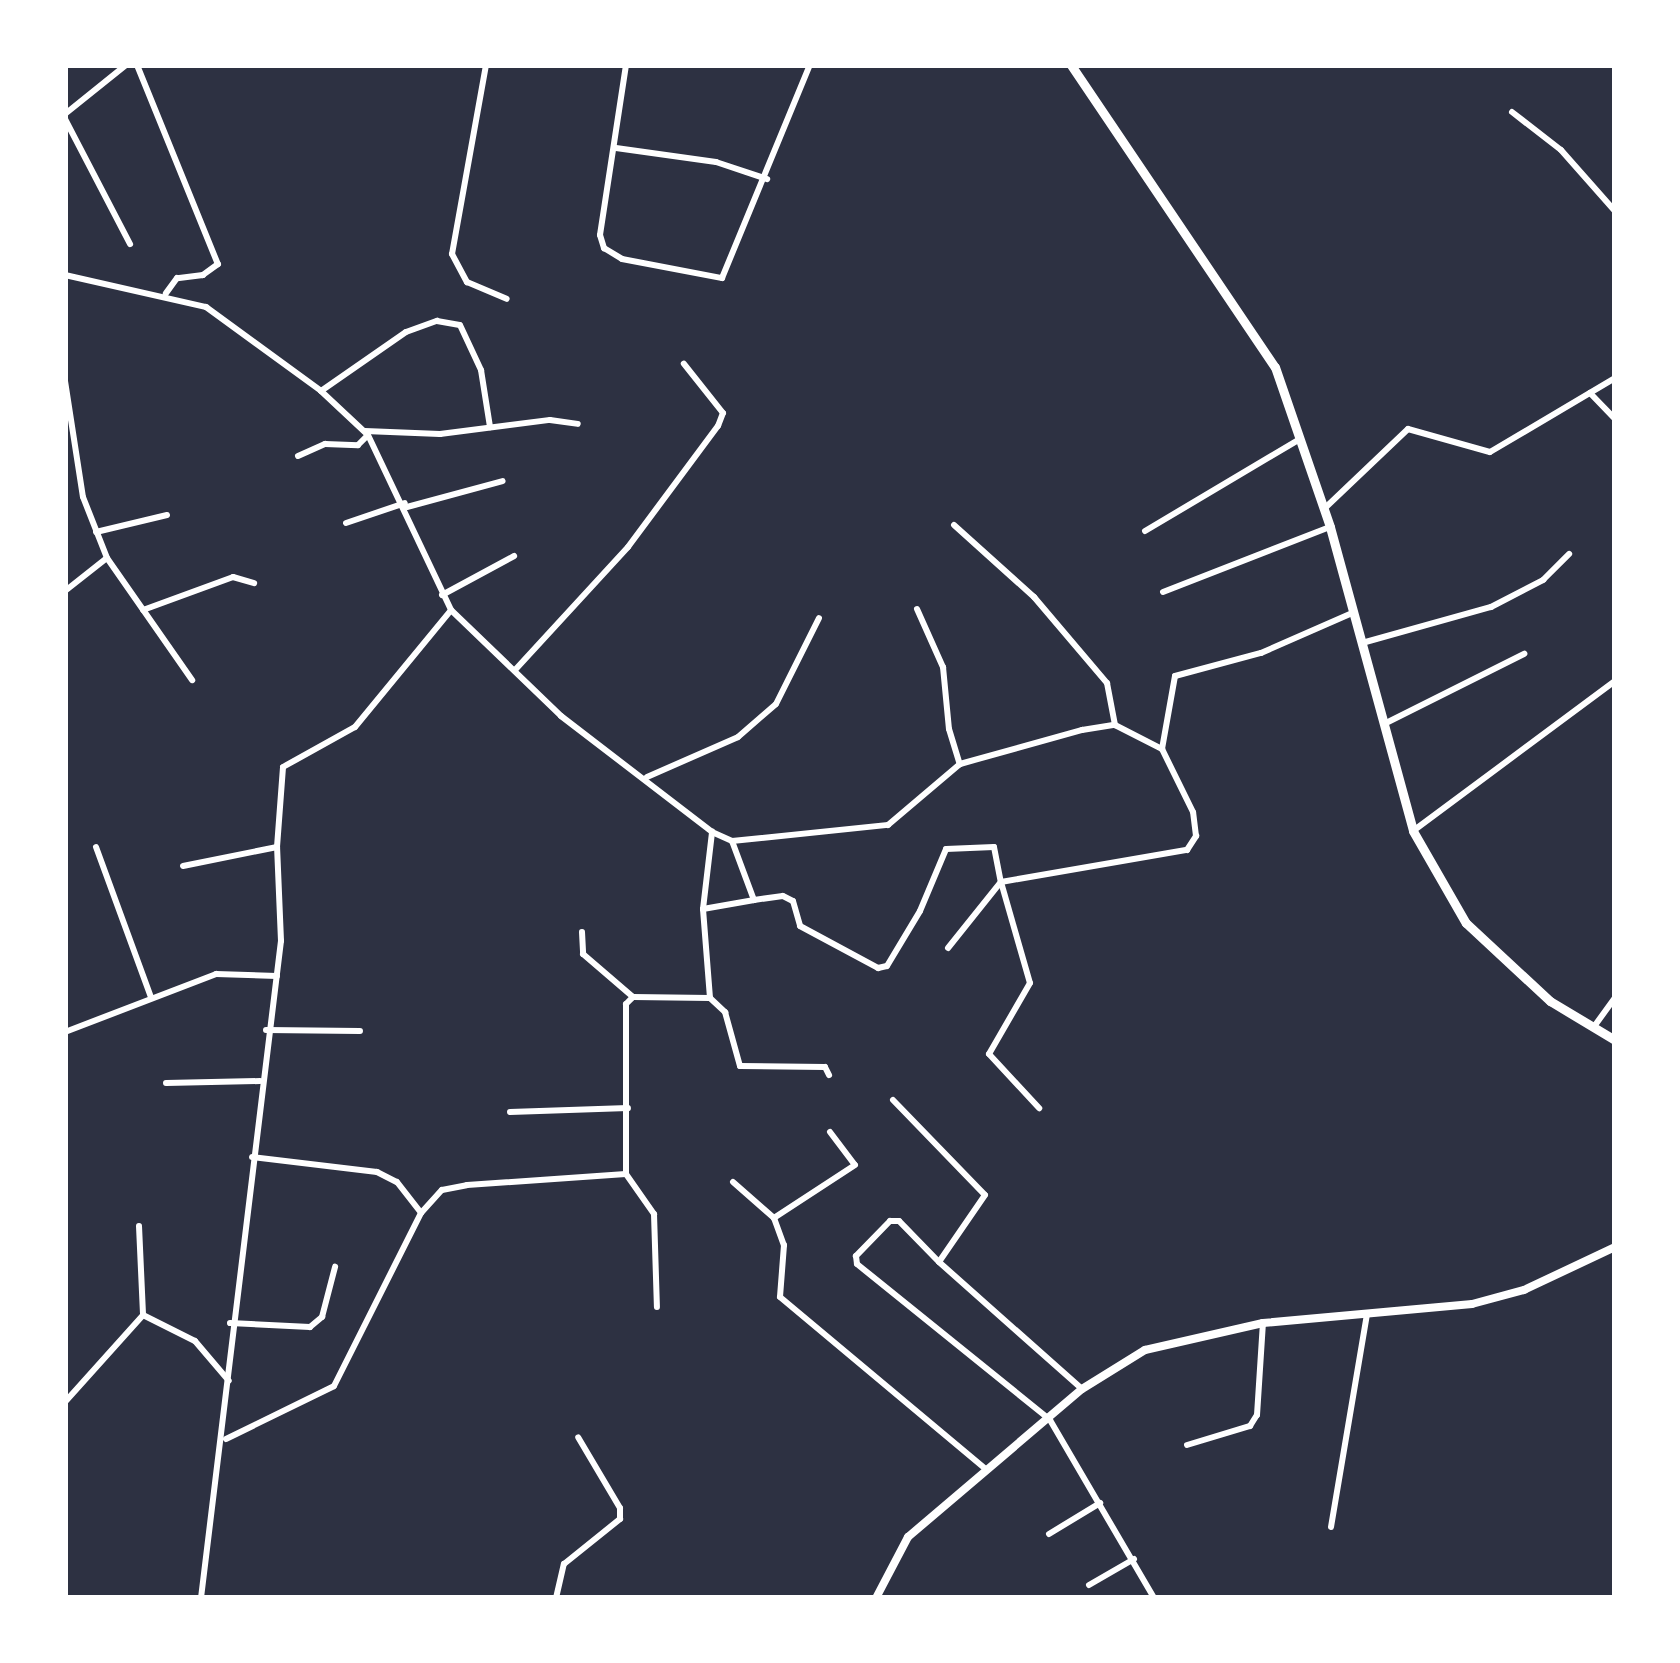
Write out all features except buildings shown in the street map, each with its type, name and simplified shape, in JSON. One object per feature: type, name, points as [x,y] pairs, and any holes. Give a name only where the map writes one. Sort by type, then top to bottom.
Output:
[{"type":"main road","points":[[1072,65],[1263,345],[1330,528],[1414,830],[1466,922],[1550,1002],[1615,1040]]},
{"type":"street","points":[[126,65],[65,116],[130,244]]},
{"type":"street","points":[[137,65],[218,264],[203,275],[176,278],[166,294]]},
{"type":"street","points":[[486,65],[452,254],[467,282],[508,299]]},
{"type":"street","points":[[626,65],[600,236],[604,248],[622,259],[722,278],[767,179],[810,65]]},
{"type":"street","points":[[1512,112],[1560,150],[1615,212]]},
{"type":"street","points":[[616,148],[716,162],[767,179]]},
{"type":"street","points":[[65,275],[166,294],[206,307],[322,390],[366,433],[406,505],[451,610],[561,716],[712,832],[732,840],[888,825],[960,764],[1115,725],[1162,748]]},
{"type":"street","points":[[322,390],[406,332],[437,321],[460,325],[482,370],[490,427]]},
{"type":"street","points":[[515,670],[628,547],[718,426],[723,413],[684,364]]},
{"type":"street","points":[[1324,509],[1408,428],[1490,452],[1615,378]]},
{"type":"street","points":[[65,381],[76,468],[107,558],[192,680]]},
{"type":"street","points":[[1590,393],[1615,419]]},
{"type":"street","points":[[366,433],[440,434],[550,420],[578,424]]},
{"type":"street","points":[[298,456],[326,444],[358,445],[366,433]]},
{"type":"street","points":[[1145,530],[1300,439]]},
{"type":"street","points":[[346,523],[502,481]]},
{"type":"street","points":[[96,532],[167,515]]},
{"type":"street","points":[[954,525],[1034,597],[1108,682],[1115,725]]},
{"type":"street","points":[[1162,592],[1330,528]]},
{"type":"street","points":[[1362,643],[1491,607],[1543,580],[1570,554]]},
{"type":"street","points":[[442,595],[514,556]]},
{"type":"street","points":[[65,591],[107,558]]},
{"type":"street","points":[[143,610],[233,577],[254,582]]},
{"type":"street","points":[[916,609],[943,667],[948,729],[960,764]]},
{"type":"street","points":[[202,1598],[225,1439],[230,1323],[266,1030],[277,976],[277,848],[283,767],[355,727],[451,610]]},
{"type":"street","points":[[948,948],[1001,882],[1188,850],[1196,836],[1193,812],[1162,748],[1175,676],[1261,653],[1352,613]]},
{"type":"street","points":[[646,778],[738,737],[776,704],[819,618]]},
{"type":"street","points":[[1384,724],[1524,654]]},
{"type":"street","points":[[1414,830],[1615,681]]},
{"type":"street","points":[[710,998],[703,908],[712,832]]},
{"type":"street","points":[[732,840],[754,900]]},
{"type":"street","points":[[96,847],[152,997]]},
{"type":"street","points":[[703,908],[783,896],[793,901],[800,926],[878,968],[887,966],[920,911],[946,850],[994,847],[1030,983],[989,1054],[1039,1108]]},
{"type":"street","points":[[183,866],[277,848]]},
{"type":"street","points":[[582,932],[583,954],[633,997],[710,998],[725,1012],[740,1066],[825,1067],[830,1074]]},
{"type":"street","points":[[65,1032],[216,974],[277,976]]},
{"type":"street","points":[[633,997],[626,1004],[626,1174],[654,1214],[657,1306]]},
{"type":"street","points":[[1593,1028],[1615,998]]},
{"type":"street","points":[[266,1030],[360,1031]]},
{"type":"street","points":[[166,1083],[260,1081]]},
{"type":"street","points":[[893,1100],[985,1195],[939,1262]]},
{"type":"street","points":[[510,1112],[628,1108]]},
{"type":"street","points":[[774,1218],[855,1165],[830,1132]]},
{"type":"street","points":[[252,1157],[377,1172],[397,1182],[421,1214]]},
{"type":"street","points":[[225,1439],[334,1386],[421,1214],[442,1190],[626,1174]]},
{"type":"street","points":[[733,1182],[774,1218],[784,1246],[780,1297],[987,1470]]},
{"type":"street","points":[[1082,1388],[939,1262],[899,1221],[890,1221],[856,1256],[857,1264],[1050,1420],[1154,1598]]},
{"type":"street","points":[[65,1402],[144,1314],[138,1226]]},
{"type":"street","points":[[876,1598],[908,1537],[1050,1420],[1082,1388],[1145,1350],[1262,1323],[1490,1300],[1615,1247]]},
{"type":"street","points":[[230,1323],[310,1328],[322,1316],[335,1267]]},
{"type":"street","points":[[144,1314],[196,1342],[229,1381]]},
{"type":"street","points":[[1331,1527],[1368,1315]]},
{"type":"street","points":[[1187,1445],[1250,1426],[1257,1416],[1262,1323]]},
{"type":"street","points":[[556,1598],[564,1564],[620,1520],[620,1508],[578,1437]]},
{"type":"street","points":[[1048,1534],[1100,1503]]},
{"type":"street","points":[[1089,1585],[1134,1558]]}]
